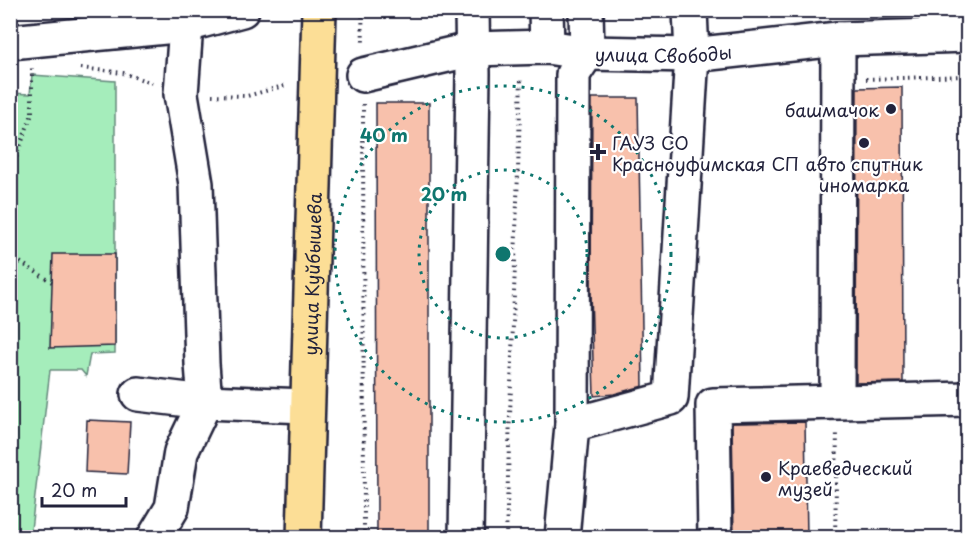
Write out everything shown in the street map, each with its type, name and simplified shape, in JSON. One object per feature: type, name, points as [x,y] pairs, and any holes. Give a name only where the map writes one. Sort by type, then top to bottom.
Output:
[{"type":"main road","name":"улица Куйбышева","points":[[304,537],[319,10]]},
{"type":"street","points":[[10,42],[186,25],[242,10]]},
{"type":"street","points":[[466,537],[472,10]]},
{"type":"street","points":[[546,10],[547,47]]},
{"type":"street","points":[[562,537],[572,425],[573,74],[587,53],[586,10]]},
{"type":"street","points":[[572,425],[671,398],[692,55],[690,10]]},
{"type":"street","points":[[154,537],[172,508],[181,452],[205,402],[196,184],[181,94],[186,25]]},
{"type":"street","name":"улица Свободы","points":[[363,75],[473,49],[547,47],[587,53],[692,55],[838,39],[968,35]]},
{"type":"street","points":[[837,401],[838,39]]},
{"type":"street","points":[[138,394],[205,402],[307,406]]},
{"type":"street","points":[[716,537],[713,405],[968,399]]},
{"type":"path","points":[[362,10],[364,537]]},
{"type":"path","points":[[506,537],[521,72]]},
{"type":"path","points":[[10,174],[32,114],[32,75]]},
{"type":"path","points":[[839,80],[968,76]]},
{"type":"path","points":[[10,256],[52,282]]},
{"type":"path","points":[[835,537],[837,401]]},
{"type":"green space","points":[[32,75],[115,81],[115,353],[90,354],[86,376],[81,370],[50,370],[30,538],[10,537],[10,93],[30,94]]},
{"type":"building","points":[[902,87],[903,382],[856,383],[857,88]]},
{"type":"building","points":[[592,98],[638,98],[643,386],[614,394],[594,396],[591,292]]},
{"type":"building","points":[[376,103],[429,103],[429,537],[377,537]]},
{"type":"building","points":[[53,254],[115,254],[115,346],[50,348]]},
{"type":"building","points":[[87,420],[130,422],[127,474],[85,472]]},
{"type":"building","name":"Краеведческий музей","points":[[805,422],[807,537],[734,537],[732,423]]},
{"type":"place","name":"башмачок","points":[[891,109]]},
{"type":"place","name":"авто спутник иномарка","points":[[864,143]]},
{"type":"place","name":"ГАУЗ СО Красноуфимская СП","points":[[598,152]]},
{"type":"place","name":"Краеведческий музей","points":[[766,477]]}]
